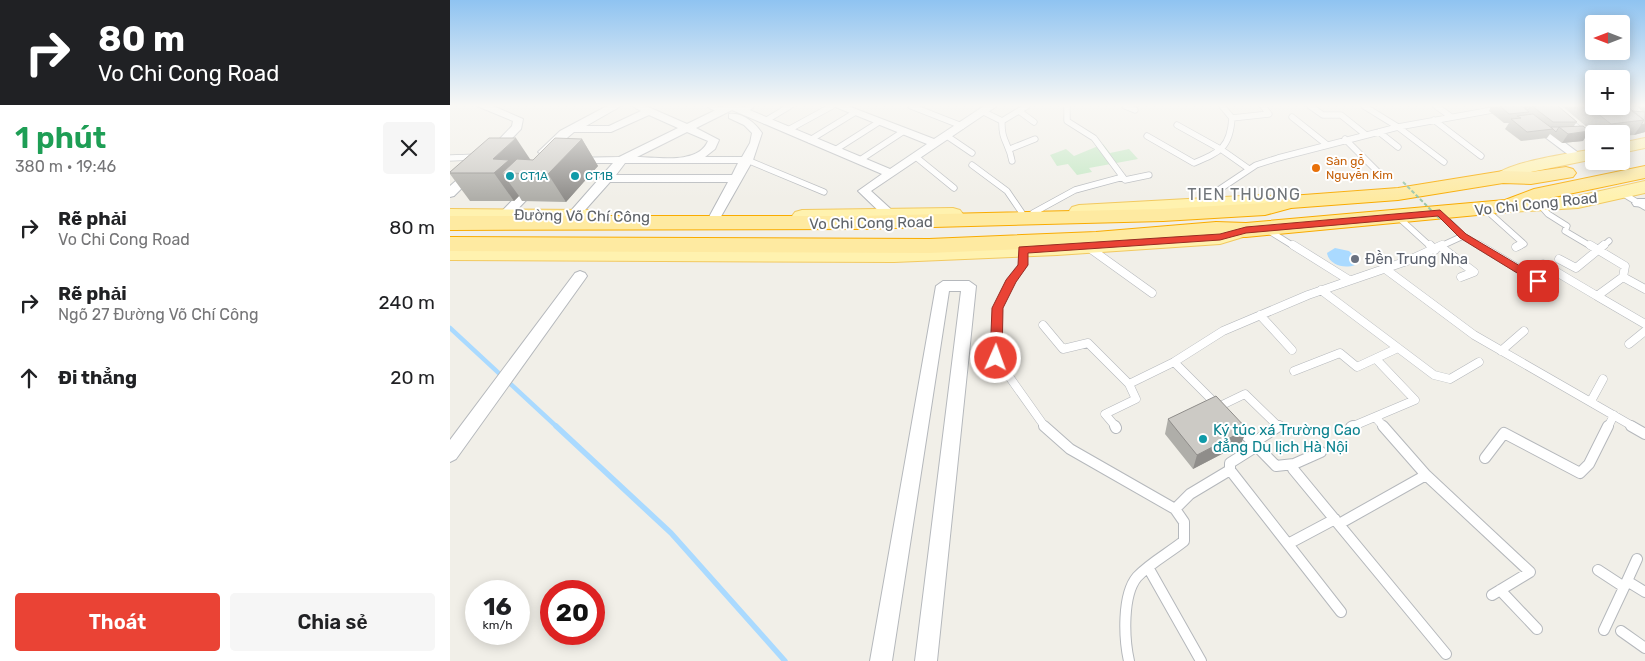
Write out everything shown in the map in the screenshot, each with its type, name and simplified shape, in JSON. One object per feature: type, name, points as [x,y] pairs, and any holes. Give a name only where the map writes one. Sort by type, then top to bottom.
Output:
[{"type":"highway","points":[[1630,159],[1645,156]]},
{"type":"highway","points":[[1496,178],[1531,178],[1585,168]]},
{"type":"highway","points":[[1509,206],[1534,195],[1645,172]]},
{"type":"highway","name":"Vo Chi Cong Road","points":[[450,223],[700,225],[956,222],[1229,212],[1265,209],[1290,202],[1398,194],[1496,178]]},
{"type":"highway","name":"Vo Chi Cong Road","points":[[450,244],[929,246],[1096,239],[1216,229],[1256,229],[1398,217],[1441,217],[1509,206]]},
{"type":"main road","points":[[1630,146],[1645,143]]},
{"type":"main road","name":"Vo Chi Cong Road","points":[[1496,178],[1521,168],[1585,156]]},
{"type":"main road","name":"Vo Chi Cong Road","points":[[1509,206],[1639,197]]},
{"type":"main road","name":"Vo Chi Cong Road","points":[[715,217],[1028,213],[1204,202],[1290,202]]},
{"type":"main road","name":"Đường Võ Chí Công","points":[[450,215],[715,217]]},
{"type":"main road","name":"Vo Chi Cong Road","points":[[1022,250],[1220,237],[1256,229]]},
{"type":"main road","points":[[450,253],[780,256],[894,255],[1022,250]]},
{"type":"street","points":[[450,193],[507,137]]},
{"type":"street","points":[[560,137],[538,160],[623,158],[747,160]]},
{"type":"street","points":[[573,216],[623,158],[667,137]]},
{"type":"street","points":[[692,160],[708,151],[715,141],[707,137]]},
{"type":"street","points":[[715,217],[747,160],[756,137]]},
{"type":"street","points":[[803,137],[890,173]]},
{"type":"street","points":[[918,137],[936,144]]},
{"type":"street","points":[[890,215],[864,191],[947,137]]},
{"type":"street","points":[[1556,137],[1585,155]]},
{"type":"street","points":[[504,215],[545,174]]},
{"type":"street","points":[[606,178],[736,180]]},
{"type":"street","points":[[450,454],[580,276]]},
{"type":"street","points":[[881,661],[943,286],[969,286],[926,661]]},
{"type":"lane","points":[[810,140],[815,137]]},
{"type":"lane","points":[[835,150],[856,137]]},
{"type":"lane","points":[[860,160],[895,137]]},
{"type":"lane","points":[[949,137],[972,153]]},
{"type":"lane","points":[[1002,137],[1010,149],[1012,162]]},
{"type":"lane","points":[[1094,137],[1104,148],[1125,180],[1149,175]]},
{"type":"lane","points":[[1148,137],[1194,163],[1222,150],[1229,143],[1230,137]]},
{"type":"lane","points":[[1199,137],[1249,169]]},
{"type":"lane","points":[[1317,137],[1326,144]]},
{"type":"lane","points":[[1204,202],[1249,169],[1278,158],[1356,137]]},
{"type":"lane","points":[[1385,137],[1398,147]]},
{"type":"lane","points":[[1411,137],[1444,162]]},
{"type":"lane","points":[[1456,137],[1481,156]]},
{"type":"lane","points":[[1345,139],[1377,171]]},
{"type":"lane","points":[[1010,149],[1035,140]]},
{"type":"lane","points":[[450,158],[480,157]]},
{"type":"lane","points":[[916,157],[954,188]]},
{"type":"lane","points":[[747,160],[824,192]]},
{"type":"lane","points":[[972,165],[1007,192],[1028,213],[1075,190],[1123,177]]},
{"type":"lane","points":[[1540,205],[1548,214],[1567,226],[1565,230],[1625,266],[1623,277],[1597,296]]},
{"type":"lane","points":[[1485,209],[1524,244],[1516,248]]},
{"type":"lane","points":[[1398,217],[1438,248],[1474,272],[1461,277]]},
{"type":"lane","points":[[1441,217],[1463,236],[1538,281]]},
{"type":"lane","points":[[1256,229],[1349,280]]},
{"type":"lane","points":[[1129,384],[1174,362],[1223,331],[1321,290],[1438,248],[1463,236]]},
{"type":"lane","points":[[1559,259],[1576,268],[1609,241]]},
{"type":"lane","points":[[1086,246],[1152,293]]},
{"type":"lane","points":[[1022,250],[1023,265],[1011,280],[998,308],[996,358],[1047,430],[1070,449],[1175,509],[1184,522],[1184,541],[1135,580],[1128,604],[1125,649],[1129,661]]},
{"type":"lane","points":[[1543,264],[1645,324]]},
{"type":"lane","points":[[1384,268],[1446,316],[1501,351],[1591,401],[1645,434]]},
{"type":"lane","points":[[1623,277],[1645,289]]},
{"type":"lane","points":[[1321,290],[1434,375],[1446,379],[1454,377],[1478,362]]},
{"type":"lane","points":[[1260,315],[1292,350]]},
{"type":"lane","points":[[1043,325],[1063,349],[1088,343],[1129,384],[1136,399],[1105,414],[1116,428]]},
{"type":"lane","points":[[1629,344],[1645,331]]},
{"type":"lane","points":[[1501,351],[1524,332]]},
{"type":"lane","points":[[1294,370],[1340,353],[1357,367],[1398,348]]},
{"type":"lane","points":[[1351,427],[1415,400],[1376,359]]},
{"type":"lane","points":[[1174,362],[1276,466],[1294,464],[1320,452]]},
{"type":"lane","points":[[1591,401],[1603,379]]},
{"type":"lane","points":[[1224,413],[1245,394],[1280,426],[1230,463],[1230,470],[1341,612]]},
{"type":"lane","points":[[1485,458],[1504,433],[1580,473],[1589,464],[1614,415]]},
{"type":"lane","points":[[1375,417],[1426,475],[1530,572],[1496,592],[1537,629]]},
{"type":"lane","points":[[1294,464],[1293,469],[1446,654]]},
{"type":"lane","points":[[1175,509],[1190,494],[1230,470]]},
{"type":"lane","points":[[1288,544],[1426,475]]},
{"type":"lane","points":[[1604,630],[1637,559]]},
{"type":"lane","points":[[1149,568],[1200,661]]},
{"type":"lane","points":[[1598,570],[1645,592]]},
{"type":"lane","points":[[1621,630],[1645,648]]},
{"type":"path","points":[[1403,182],[1441,217]]},
{"type":"green space","points":[[1103,144],[1110,153],[1129,149],[1138,159],[1089,168],[1092,172],[1077,175],[1068,164],[1057,166],[1050,155],[1066,149],[1074,156]]},
{"type":"water","points":[[1335,248],[1349,251],[1357,259],[1355,265],[1342,266],[1334,263],[1327,253]]},
{"type":"building","points":[[489,138],[516,138],[493,159],[509,160],[494,173],[450,173],[450,172]]},
{"type":"building","points":[[555,138],[582,139],[548,174],[502,173],[517,159],[533,160]]},
{"type":"building","points":[[1216,396],[1247,429],[1197,455],[1168,419]]},
{"type":"waterway","points":[[450,328],[557,427]]},
{"type":"waterway","points":[[556,426],[671,533],[785,661]]},
{"type":"place","name":"Sàn gỗ Nguyễn Kim","points":[[1316,168]]},
{"type":"place","name":"CT1A","points":[[510,176]]},
{"type":"place","name":"CT1B","points":[[575,176]]},
{"type":"place","name":"Đền Trung Nha","points":[[1355,259]]},
{"type":"place","name":"Ký túc xá Trường Cao đẳng Du lịch Hà Nội","points":[[1203,439]]},
{"type":"district","name":"TIEN THUONG","points":[[1244,194]]},
{"type":"route","points":[[996,358],[998,308],[1011,280],[1023,265],[1022,250],[1220,237],[1246,230],[1440,213],[1463,236],[1538,281]]}]
